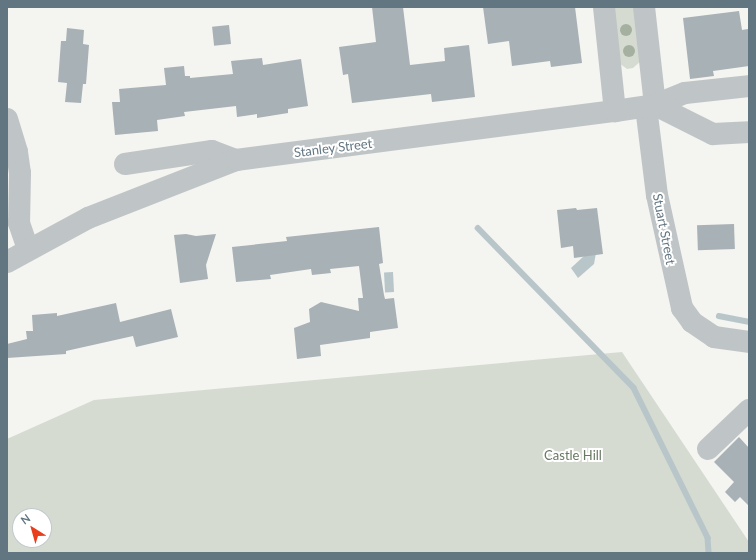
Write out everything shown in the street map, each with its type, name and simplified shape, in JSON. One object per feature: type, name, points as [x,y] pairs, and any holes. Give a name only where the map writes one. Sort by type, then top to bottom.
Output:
[{"type":"street","points":[[604,7],[615,111]]},
{"type":"street","name":"Stuart Street","points":[[644,7],[657,195],[682,308],[692,322],[714,336],[749,342]]},
{"type":"street","name":"Stanley Street","points":[[7,262],[28,249],[88,218],[236,160],[650,106],[685,93],[749,86]]},
{"type":"street","points":[[650,106],[713,134],[749,132]]},
{"type":"street","points":[[7,119],[17,152],[20,179],[19,223],[28,249]]},
{"type":"street","points":[[125,164],[212,151],[236,160]]},
{"type":"street","points":[[708,449],[749,410]]},
{"type":"green space","points":[[613,7],[636,7],[642,60],[633,68],[627,69],[619,63]]},
{"type":"green space","name":"Castle Hill","points":[[622,352],[749,542],[749,553],[7,553],[7,439],[94,400]]},
{"type":"shaded area","points":[[596,253],[594,264],[578,278],[571,268],[585,255]]},
{"type":"shaded area","points":[[384,272],[393,272],[394,292],[385,292]]},
{"type":"building","points":[[372,7],[403,7],[410,65],[445,61],[444,48],[469,45],[475,97],[432,102],[431,94],[352,103],[348,74],[343,75],[339,47],[376,42]]},
{"type":"building","points":[[483,7],[575,7],[582,63],[551,67],[550,61],[512,66],[509,41],[488,44]]},
{"type":"building","points":[[739,11],[742,30],[748,29],[749,66],[713,71],[714,76],[690,79],[683,18]]},
{"type":"building","points":[[229,25],[231,44],[214,46],[212,27]]},
{"type":"building","points":[[67,28],[84,30],[83,44],[89,45],[86,84],[83,84],[81,103],[65,102],[67,83],[58,82],[61,41],[66,41]]},
{"type":"building","points":[[262,58],[263,65],[301,59],[308,106],[288,109],[288,113],[257,118],[257,114],[237,117],[236,106],[184,112],[185,116],[157,120],[158,131],[115,135],[112,102],[120,102],[119,89],[166,85],[164,68],[184,66],[185,76],[190,76],[190,78],[233,74],[231,61]]},
{"type":"building","points":[[576,208],[577,210],[597,208],[603,254],[574,258],[573,246],[561,248],[557,210]]},
{"type":"building","points":[[734,224],[735,249],[698,250],[697,225]]},
{"type":"building","points":[[379,227],[383,263],[379,264],[384,295],[385,299],[394,298],[398,328],[370,332],[370,338],[320,345],[321,356],[297,359],[294,328],[310,322],[309,309],[321,302],[359,311],[358,298],[363,298],[359,266],[330,269],[331,273],[312,275],[311,269],[270,275],[271,279],[236,282],[232,247],[287,241],[286,237]]},
{"type":"building","points":[[186,234],[196,236],[216,234],[206,265],[208,279],[180,283],[174,235]]},
{"type":"building","points":[[116,303],[120,322],[171,309],[178,337],[136,347],[133,336],[66,351],[66,354],[7,358],[7,344],[27,339],[26,331],[33,331],[32,315],[57,313],[57,316]]},
{"type":"building","points":[[739,437],[749,448],[749,506],[740,497],[735,502],[725,492],[734,482],[714,462]]},
{"type":"waterway","points":[[478,228],[634,388],[708,538],[709,553]]},
{"type":"waterway","points":[[719,316],[749,322]]}]
